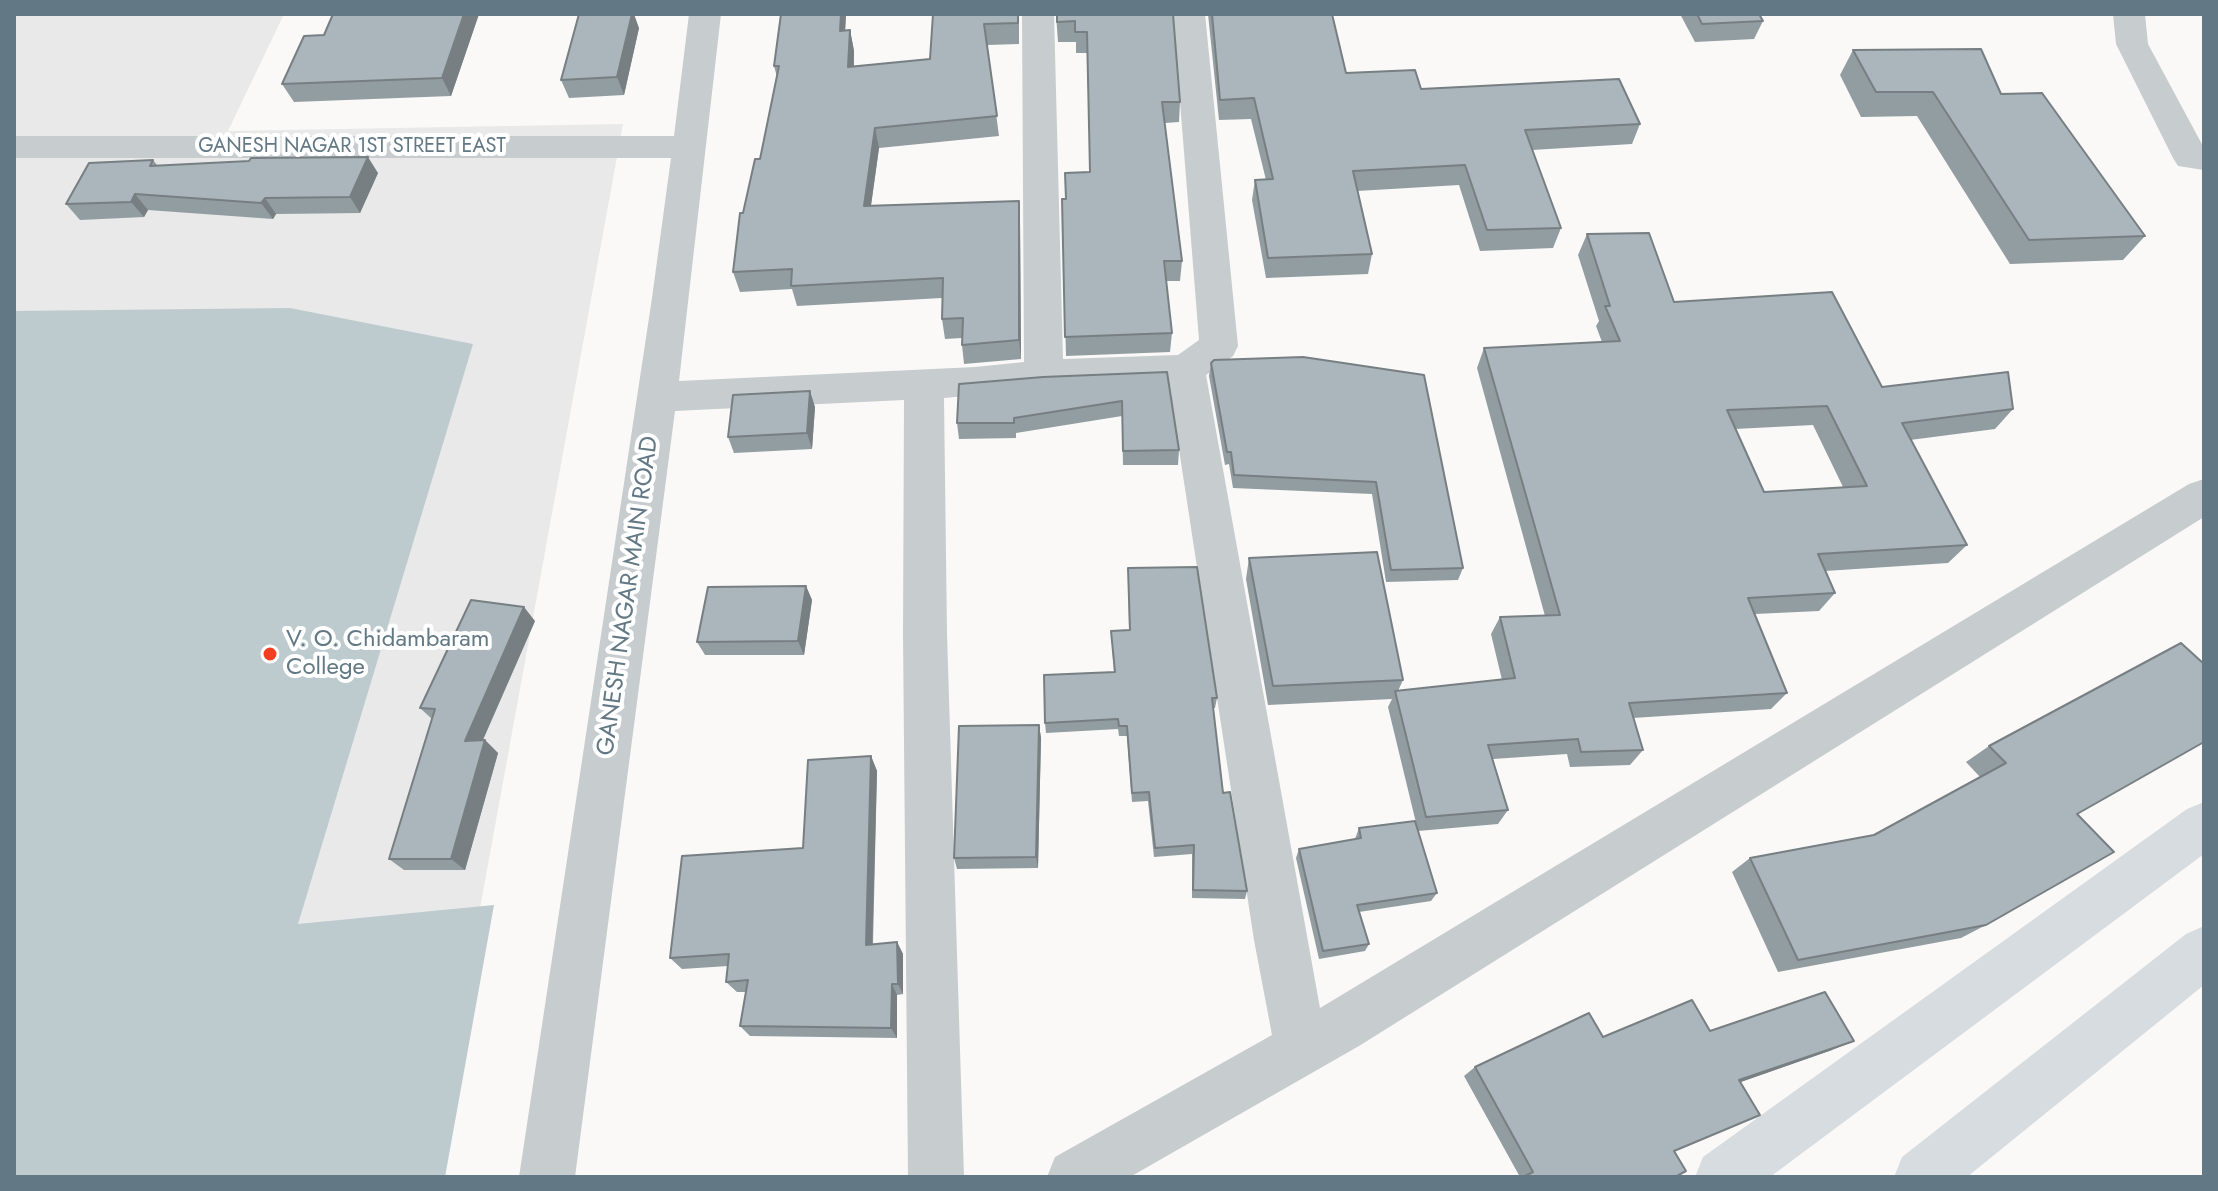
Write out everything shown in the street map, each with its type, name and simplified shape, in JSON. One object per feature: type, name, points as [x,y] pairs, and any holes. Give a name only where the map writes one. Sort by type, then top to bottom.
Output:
[{"type":"main road","points":[[1723,1177],[2204,825]]},
{"type":"main road","points":[[1922,1177],[2204,952]]},
{"type":"street","name":"GANESH NAGAR MAIN ROAD","points":[[547,1177],[657,397],[705,14]]},
{"type":"street","points":[[1038,14],[1044,374]]},
{"type":"street","points":[[657,397],[924,385],[1044,374],[1186,369],[1219,346],[1189,14]]},
{"type":"street","points":[[2129,14],[2132,44],[2199,167]]},
{"type":"street","name":"GANESH NAGAR 1ST STREET EAST","points":[[14,147],[689,147]]},
{"type":"street","points":[[1186,369],[1280,940],[1302,1049]]},
{"type":"street","points":[[924,385],[925,634],[936,1177]]},
{"type":"street","points":[[1075,1177],[1302,1049],[2204,496]]},
{"type":"shaded area","name":"V. O. Chidambaram College","points":[[14,14],[284,14],[228,131],[623,124],[431,1177],[14,1177]]},
{"type":"shaded area","name":"V. O. Chidambaram College","points":[[290,308],[473,344],[298,924],[494,905],[445,1177],[14,1177],[14,311]]},
{"type":"building","points":[[333,14],[464,14],[442,78],[282,84],[304,36],[324,35]]},
{"type":"building","points":[[579,14],[632,14],[617,77],[561,80]]},
{"type":"building","points":[[781,14],[841,14],[840,31],[850,30],[848,67],[930,59],[933,14],[1018,14],[1018,23],[984,24],[997,116],[875,128],[864,206],[1019,201],[1019,340],[962,345],[963,318],[942,319],[943,278],[791,286],[792,269],[733,272],[740,213],[743,213],[755,159],[760,159],[779,66],[774,66]]},
{"type":"building","points":[[1057,14],[1173,14],[1180,102],[1162,102],[1182,261],[1164,261],[1172,333],[1065,337],[1062,199],[1066,199],[1065,173],[1090,172],[1087,32],[1075,32],[1075,21],[1057,22]]},
{"type":"building","points":[[1212,14],[1332,14],[1346,73],[1415,70],[1421,89],[1619,79],[1640,124],[1525,130],[1561,228],[1487,230],[1465,165],[1353,171],[1372,254],[1268,258],[1255,180],[1273,179],[1254,98],[1220,100]]},
{"type":"building","points":[[1697,14],[1759,14],[1763,21],[1702,24]]},
{"type":"building","points":[[1981,49],[2001,94],[2042,93],[2145,236],[2029,240],[1933,92],[1876,92],[1853,50]]},
{"type":"building","points":[[368,157],[350,197],[265,198],[261,203],[135,194],[131,202],[66,204],[89,163],[153,160],[150,166],[249,161],[251,158]]},
{"type":"building","points":[[1649,233],[1674,302],[1832,292],[1882,387],[2008,372],[2013,409],[1902,423],[1967,545],[1818,554],[1835,593],[1748,598],[1787,693],[1629,703],[1643,750],[1581,752],[1578,739],[1488,745],[1508,810],[1426,817],[1395,691],[1515,678],[1500,617],[1560,615],[1484,348],[1620,341],[1605,306],[1610,306],[1587,234]],"holes":[[[1827,406],[1867,486],[1764,492],[1727,410]]]},
{"type":"building","points":[[1303,357],[1424,375],[1463,568],[1391,570],[1376,482],[1234,475],[1211,363],[1214,360]]},
{"type":"building","points":[[1167,372],[1179,450],[1123,451],[1122,401],[1014,418],[1014,423],[957,423],[959,384]]},
{"type":"building","points":[[810,391],[807,433],[728,437],[733,395]]},
{"type":"building","points":[[1377,552],[1403,680],[1273,686],[1249,558]]},
{"type":"building","points":[[1197,567],[1217,698],[1212,698],[1223,793],[1230,792],[1247,891],[1193,890],[1194,845],[1155,848],[1149,792],[1132,793],[1127,726],[1119,726],[1118,719],[1045,723],[1044,675],[1115,672],[1111,631],[1130,630],[1128,568]]},
{"type":"building","points":[[806,586],[798,641],[697,642],[708,587]]},
{"type":"building","points":[[471,600],[524,607],[465,741],[485,740],[451,859],[389,859],[435,709],[420,708]]},
{"type":"building","points":[[2181,643],[2204,664],[2204,742],[2077,814],[2114,852],[1986,925],[1798,960],[1750,858],[1874,835],[2006,763],[1989,746]]},
{"type":"building","points":[[1039,725],[1036,857],[954,858],[959,726]]},
{"type":"building","points":[[871,756],[866,945],[897,942],[898,984],[892,984],[891,1028],[740,1026],[748,980],[726,982],[729,954],[670,958],[682,856],[803,848],[808,760]]},
{"type":"building","points":[[1415,821],[1437,893],[1357,905],[1369,944],[1323,951],[1299,849],[1361,838],[1359,828]]},
{"type":"building","points":[[1825,992],[1854,1041],[1739,1080],[1760,1115],[1674,1151],[1686,1171],[1675,1177],[1523,1177],[1533,1172],[1475,1067],[1589,1013],[1603,1037],[1692,1000],[1710,1031]]},
{"type":"place","name":"V. O. Chidambaram College","points":[[270,654]]}]
